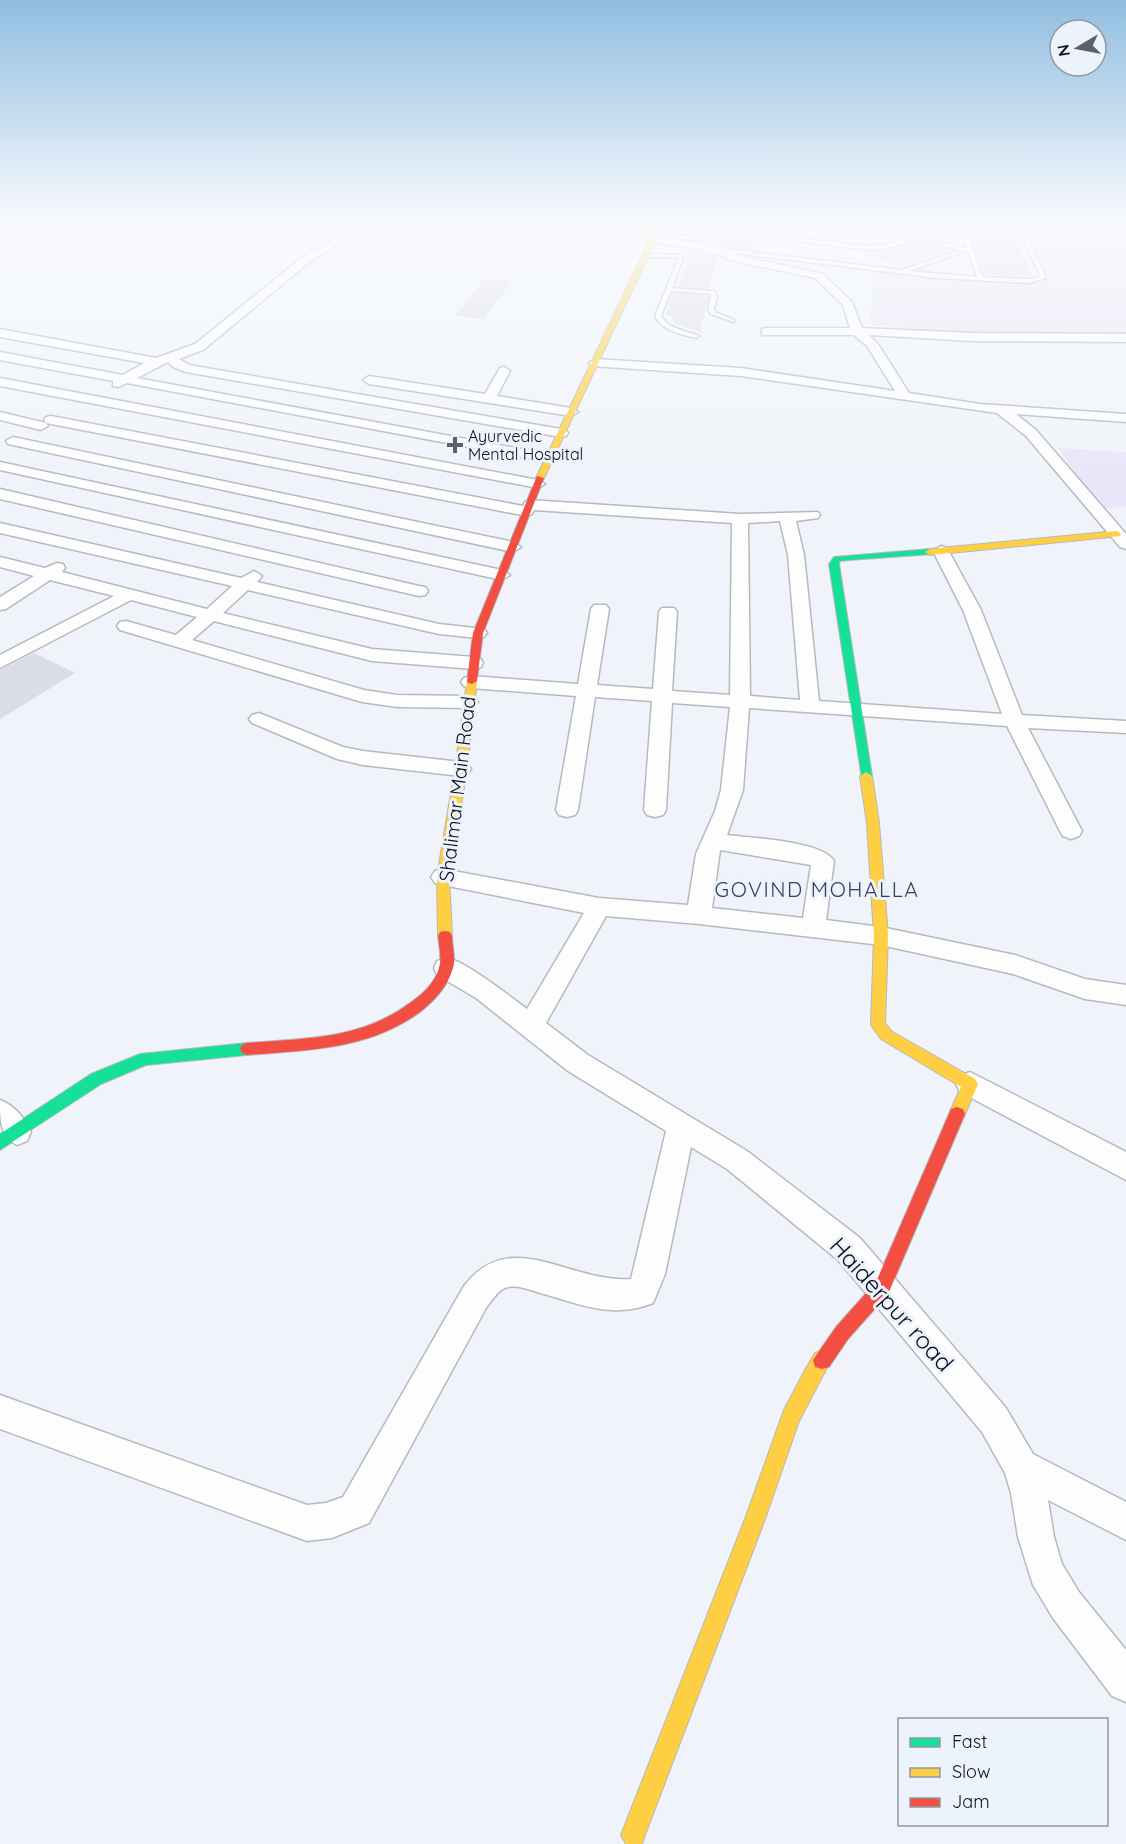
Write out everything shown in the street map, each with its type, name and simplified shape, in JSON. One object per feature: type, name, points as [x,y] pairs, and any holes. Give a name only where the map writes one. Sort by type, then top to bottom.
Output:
[{"type":"street","points":[[4,446],[156,362],[199,347],[245,309]]},
{"type":"street","name":"Shalimar Main Road","points":[[446,968],[443,877],[461,769],[478,633],[548,458],[621,309]]},
{"type":"street","points":[[850,309],[858,331],[872,344],[904,396]]},
{"type":"street","points":[[766,332],[858,331],[971,337],[1126,338]]},
{"type":"street","points":[[0,333],[156,362]]},
{"type":"street","points":[[0,356],[32,340]]},
{"type":"street","points":[[0,356],[548,458]]},
{"type":"street","points":[[171,358],[186,368],[561,433]]},
{"type":"street","points":[[595,363],[741,372],[1000,409],[1126,418]]},
{"type":"street","points":[[489,399],[504,371]]},
{"type":"street","points":[[369,380],[570,412]]},
{"type":"street","points":[[0,382],[538,484]]},
{"type":"street","points":[[155,471],[283,386]]},
{"type":"street","points":[[274,497],[360,424],[416,388]]},
{"type":"street","points":[[1000,409],[1031,433],[1122,539]]},
{"type":"street","points":[[0,416],[192,447],[364,480],[529,508],[741,519],[812,514]]},
{"type":"street","points":[[179,642],[364,480],[408,433]]},
{"type":"street","points":[[4,446],[155,471],[513,547]]},
{"type":"street","points":[[0,466],[502,575]]},
{"type":"street","points":[[0,605],[187,478]]},
{"type":"street","points":[[0,494],[121,524],[419,591]]},
{"type":"street","points":[[786,516],[795,546],[810,707]]},
{"type":"street","points":[[699,915],[704,863],[732,790],[740,702],[741,519]]},
{"type":"street","points":[[0,528],[439,629],[478,633]]},
{"type":"street","points":[[1122,539],[849,557],[837,559],[834,564],[873,823],[881,936],[877,1019],[881,1031],[970,1084],[1126,1167]]},
{"type":"street","points":[[941,551],[972,610],[1014,720],[1071,831]]},
{"type":"street","points":[[0,562],[471,682],[1126,727]]},
{"type":"street","points":[[0,662],[130,594]]},
{"type":"street","points":[[567,810],[600,609]]},
{"type":"street","points":[[655,810],[668,612]]},
{"type":"street","points":[[126,626],[362,696],[397,701],[471,682]]},
{"type":"street","points":[[259,719],[337,752],[363,758],[461,769]]},
{"type":"street","points":[[714,841],[819,857],[823,864],[813,928]]},
{"type":"street","points":[[443,877],[599,907],[699,915],[881,936],[1015,965],[1085,989],[1126,995]]},
{"type":"street","points":[[531,1026],[599,907]]},
{"type":"street","points":[[6,1129],[96,1079],[145,1059],[349,1039],[380,1028],[411,1011],[431,994],[446,968]]},
{"type":"street","name":"Haiderpur road","points":[[446,968],[485,991],[578,1063],[737,1160],[849,1249],[994,1420],[1021,1466],[1046,1572],[1065,1605],[1126,1682]]},
{"type":"street","points":[[633,1835],[760,1505],[784,1433],[807,1380],[842,1333],[882,1288],[970,1084]]},
{"type":"street","points":[[0,1412],[307,1523],[323,1524],[340,1519],[356,1510],[475,1297],[487,1282],[502,1273],[520,1273],[612,1295],[631,1297],[642,1292],[649,1274],[681,1127]]},
{"type":"street","points":[[1021,1466],[1126,1522]]},
{"type":"lane","points":[[660,309],[659,320],[670,328],[696,336]]},
{"type":"lane","points":[[711,309],[713,313],[732,321]]},
{"type":"shaded area","points":[[871,309],[1126,309],[1126,335],[976,333],[870,325]]},
{"type":"shaded area","points":[[1058,448],[1126,452],[1126,507],[1100,508]]},
{"type":"building","points":[[460,309],[491,309],[484,319],[455,316]]},
{"type":"building","points":[[668,309],[706,309],[700,332],[673,323],[672,317],[666,314]]},
{"type":"building","points":[[34,653],[75,673],[0,719],[0,670]]},
{"type":"traffic: fast","points":[[866,776],[834,564],[837,559],[849,557],[930,552]]},
{"type":"traffic: fast","points":[[0,1143],[96,1079],[145,1059],[247,1049]]},
{"type":"traffic: slow","points":[[540,478],[620,309]]},
{"type":"traffic: slow","points":[[930,552],[1117,534]]},
{"type":"traffic: slow","points":[[445,936],[443,877],[461,769],[472,681]]},
{"type":"traffic: slow","points":[[866,776],[873,823],[881,936],[878,1025],[886,1035],[970,1084],[957,1114]]},
{"type":"traffic: slow","points":[[633,1835],[755,1519],[791,1417],[810,1378],[822,1360]]},
{"type":"traffic: jam","points":[[472,681],[478,633],[540,478]]},
{"type":"traffic: jam","points":[[247,1049],[336,1041],[361,1036],[391,1023],[420,1004],[441,981],[447,964],[445,936]]},
{"type":"traffic: jam","points":[[822,1360],[842,1333],[882,1288],[957,1114]]},
{"type":"place","name":"Ayurvedic Mental Hospital","points":[[455,445]]},
{"type":"district","name":"GOVIND MOHALLA","points":[[817,889]]}]
